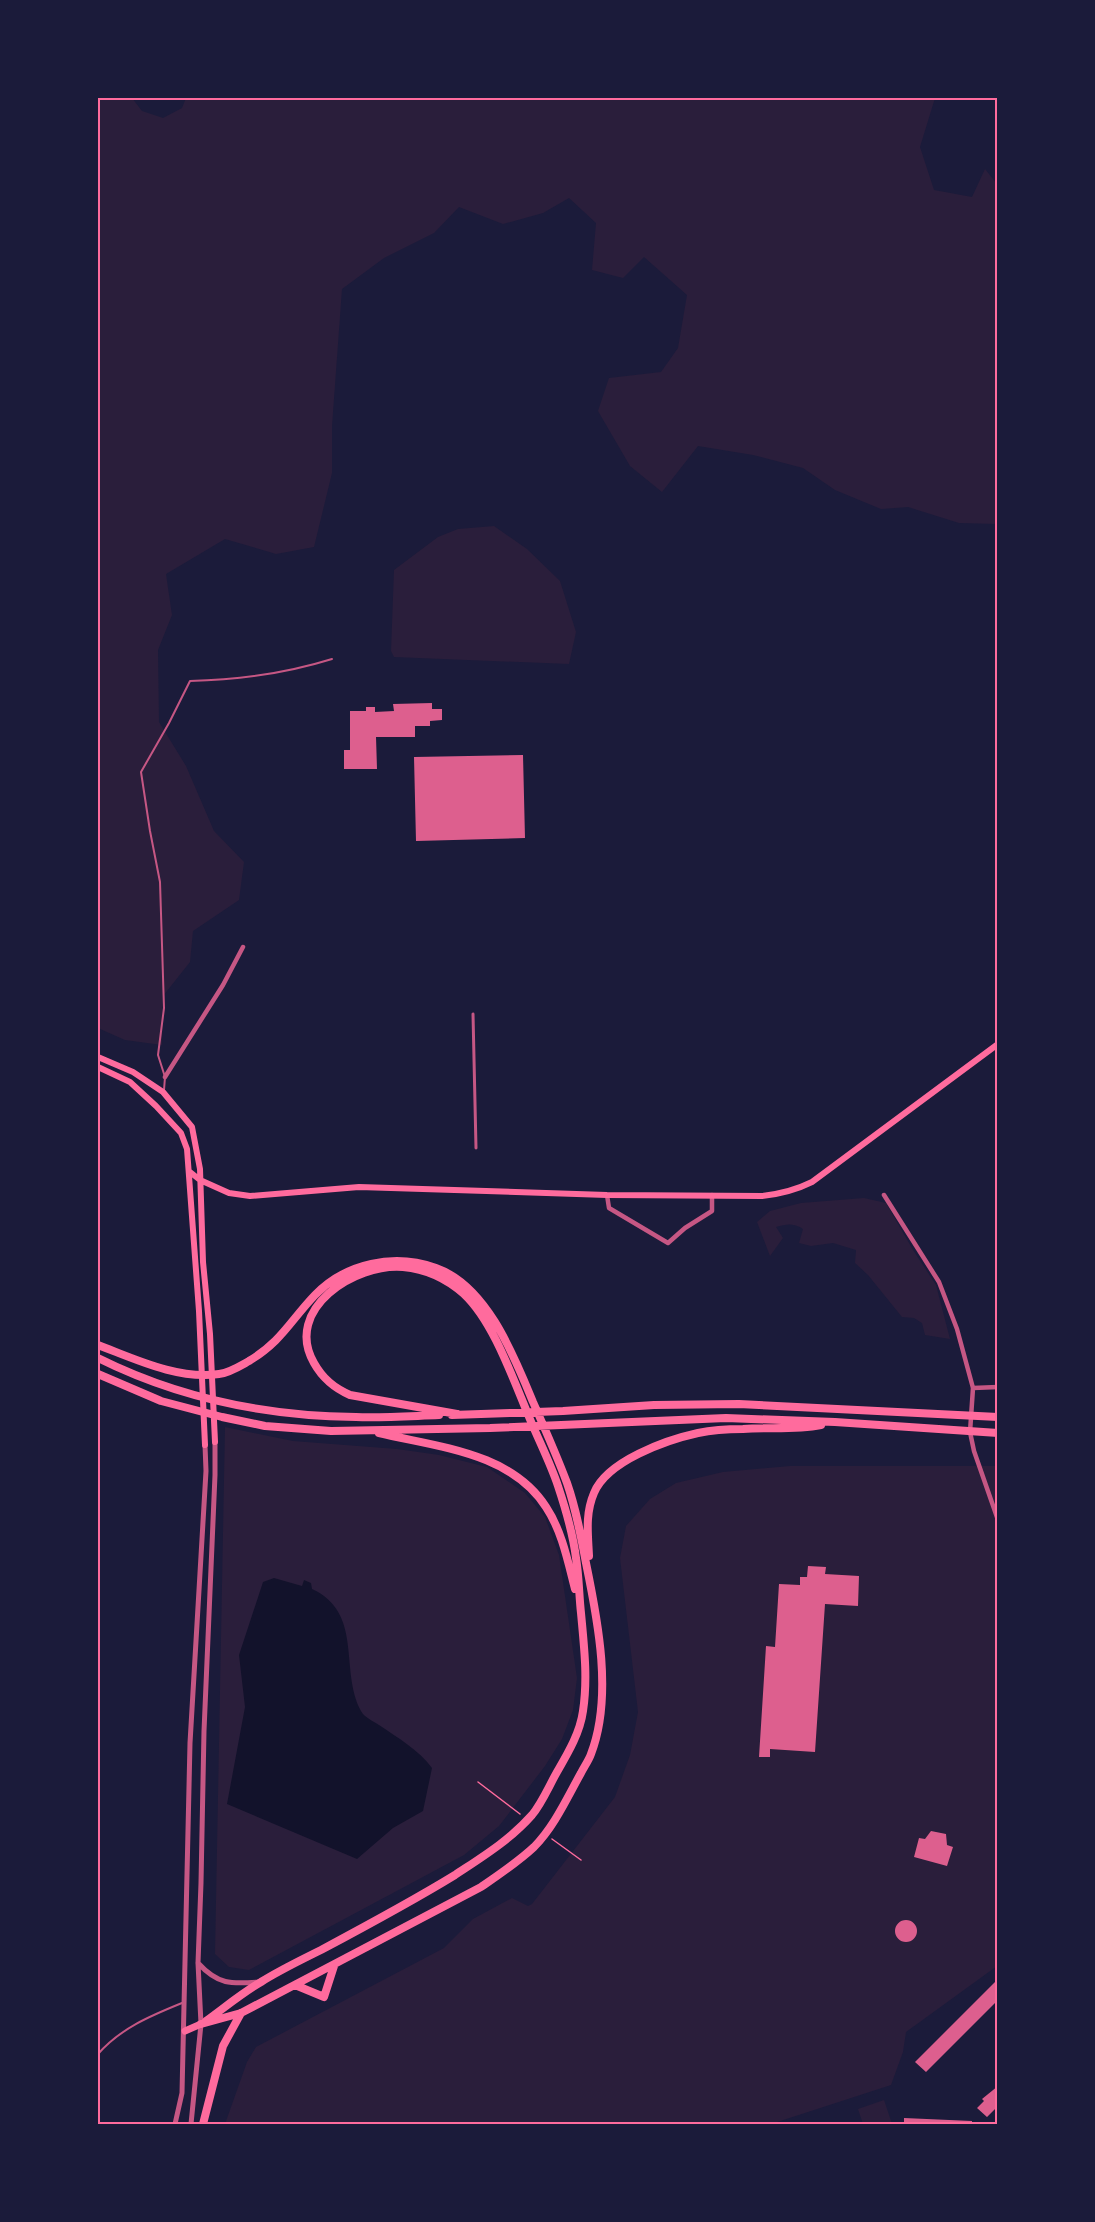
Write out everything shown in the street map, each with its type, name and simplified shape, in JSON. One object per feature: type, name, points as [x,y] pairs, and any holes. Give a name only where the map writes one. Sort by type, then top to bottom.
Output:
[{"type":"highway","points":[[98,1345],[187,1374],[221,1374],[264,1351],[283,1335],[315,1295],[336,1278],[357,1267],[378,1262],[399,1261],[438,1268],[458,1278],[475,1293],[507,1344],[520,1370],[567,1483],[577,1519],[592,1595],[599,1643],[601,1705],[591,1754],[565,1804],[536,1845],[514,1865],[481,1887],[334,1966],[242,2013],[201,2024]]},
{"type":"highway","points":[[201,2024],[261,1982],[414,1900],[500,1846],[533,1814],[574,1743],[583,1713],[585,1656],[576,1558],[557,1483],[497,1344],[478,1312],[465,1296],[444,1280],[425,1272],[403,1267],[366,1272],[339,1285],[317,1304],[307,1327],[310,1356],[326,1381],[336,1389],[350,1395],[457,1414]]},
{"type":"highway","points":[[98,1358],[127,1373],[177,1391],[280,1413],[355,1417],[563,1411],[654,1405],[739,1404],[998,1417]]},
{"type":"highway","points":[[98,1374],[161,1401],[255,1424],[332,1431],[489,1428],[726,1418],[835,1422],[998,1433]]},
{"type":"highway","points":[[592,1595],[586,1517],[594,1491],[612,1470],[638,1455],[699,1433],[743,1429],[803,1428],[835,1422]]},
{"type":"highway","points":[[367,1431],[477,1456],[508,1470],[531,1488],[547,1507],[556,1527],[567,1559],[580,1612]]},
{"type":"highway","points":[[295,1985],[324,1997],[334,1966]]},
{"type":"highway","points":[[204,2124],[223,2046],[242,2013]]},
{"type":"main road","points":[[190,1172],[200,1180],[229,1193],[250,1196],[359,1187],[607,1195],[762,1196],[779,1194],[812,1182],[998,1044]]},
{"type":"main road","points":[[98,1057],[133,1071],[163,1092],[192,1127],[200,1169],[203,1262],[210,1334],[215,1442]]},
{"type":"main road","points":[[98,1067],[130,1082],[181,1133],[187,1149],[200,1333],[205,1445]]},
{"type":"main road","points":[[185,2031],[201,2024]]},
{"type":"street","points":[[165,1077],[223,985],[243,947]]},
{"type":"street","points":[[472,1014],[476,1148]]},
{"type":"street","points":[[607,1195],[609,1208],[668,1243],[685,1228],[712,1211],[712,1195]]},
{"type":"street","points":[[885,1195],[939,1282],[957,1329],[973,1388],[970,1432],[974,1451],[998,1520]]},
{"type":"street","points":[[973,1388],[998,1387]]},
{"type":"street","points":[[191,2124],[201,2024],[198,1963],[215,1442]]},
{"type":"street","points":[[175,2124],[182,2093],[185,2031],[190,1743],[206,1471],[205,1445]]},
{"type":"street","points":[[198,1963],[209,1975],[221,1982],[235,1984],[261,1982]]},
{"type":"lane","points":[[163,1092],[165,1077],[158,1055],[164,1008],[160,882],[141,772],[190,681],[216,681],[304,668],[332,659]]},
{"type":"lane","points":[[98,2054],[111,2040],[134,2024],[184,2001]]},
{"type":"shaded area","points":[[98,98],[132,98],[142,111],[163,118],[182,108],[186,98],[935,98],[920,147],[934,190],[972,197],[985,169],[997,184],[997,524],[959,523],[908,507],[881,509],[835,490],[803,468],[753,455],[698,446],[662,492],[630,466],[598,411],[609,378],[661,372],[678,348],[687,295],[644,257],[623,278],[592,270],[596,223],[569,198],[543,213],[503,224],[459,207],[434,233],[384,258],[342,289],[332,426],[332,473],[314,547],[276,554],[225,539],[166,574],[172,615],[158,650],[159,722],[186,766],[214,831],[244,862],[239,900],[193,931],[190,962],[163,996],[162,1045],[125,1040],[98,1028]]},
{"type":"shaded area","points":[[494,526],[527,549],[560,581],[576,632],[569,664],[394,657],[391,651],[394,570],[438,537],[458,529]]},
{"type":"shaded area","points":[[864,1198],[886,1203],[936,1285],[950,1339],[925,1335],[922,1323],[914,1318],[902,1317],[868,1275],[855,1263],[856,1250],[833,1243],[811,1246],[799,1243],[803,1229],[787,1225],[776,1227],[783,1238],[770,1256],[757,1222],[770,1211],[801,1203]]},
{"type":"shaded area","points":[[225,1427],[293,1441],[397,1449],[439,1455],[487,1467],[525,1493],[545,1517],[559,1555],[577,1678],[573,1710],[562,1739],[545,1766],[499,1826],[464,1855],[249,1970],[229,1967],[215,1954]]},
{"type":"shaded area","points":[[790,1466],[997,1466],[997,1966],[906,2032],[903,2052],[891,2085],[771,2124],[225,2124],[247,2062],[256,2047],[444,1948],[473,1919],[512,1898],[528,1906],[532,1904],[615,1797],[630,1755],[638,1712],[620,1558],[626,1526],[650,1499],[676,1483],[723,1472]]},
{"type":"shaded area","points":[[274,1578],[302,1586],[304,1580],[311,1583],[312,1589],[328,1599],[338,1612],[345,1627],[351,1678],[361,1711],[366,1717],[415,1750],[432,1768],[423,1811],[393,1828],[357,1859],[227,1804],[245,1707],[239,1655],[263,1582]]},
{"type":"shaded area","points":[[884,2100],[892,2124],[863,2124],[858,2109]]},
{"type":"building","points":[[432,703],[432,709],[442,709],[442,720],[430,721],[430,726],[415,726],[415,737],[376,737],[377,769],[344,769],[344,750],[350,750],[350,711],[366,711],[366,707],[375,707],[375,712],[394,711],[393,704]]},
{"type":"building","points":[[523,755],[525,838],[416,841],[414,757]]},
{"type":"building","points":[[808,1566],[826,1567],[825,1574],[859,1576],[858,1606],[825,1604],[815,1752],[770,1749],[770,1757],[759,1757],[766,1646],[775,1647],[779,1584],[800,1585],[800,1577],[807,1577]]},
{"type":"building","points":[[931,1831],[946,1834],[947,1845],[953,1847],[947,1866],[914,1857],[919,1838],[925,1839]]},
{"type":"building","points":[[906,1920],[914,1923],[917,1931],[914,1939],[906,1942],[898,1939],[895,1931],[898,1923]]},
{"type":"building","points":[[998,1979],[998,2000],[926,2072],[915,2062]]},
{"type":"building","points":[[998,2086],[998,2106],[987,2117],[977,2108],[984,2101],[982,2099]]},
{"type":"building","points":[[904,2118],[972,2121],[972,2124],[904,2124]]}]
